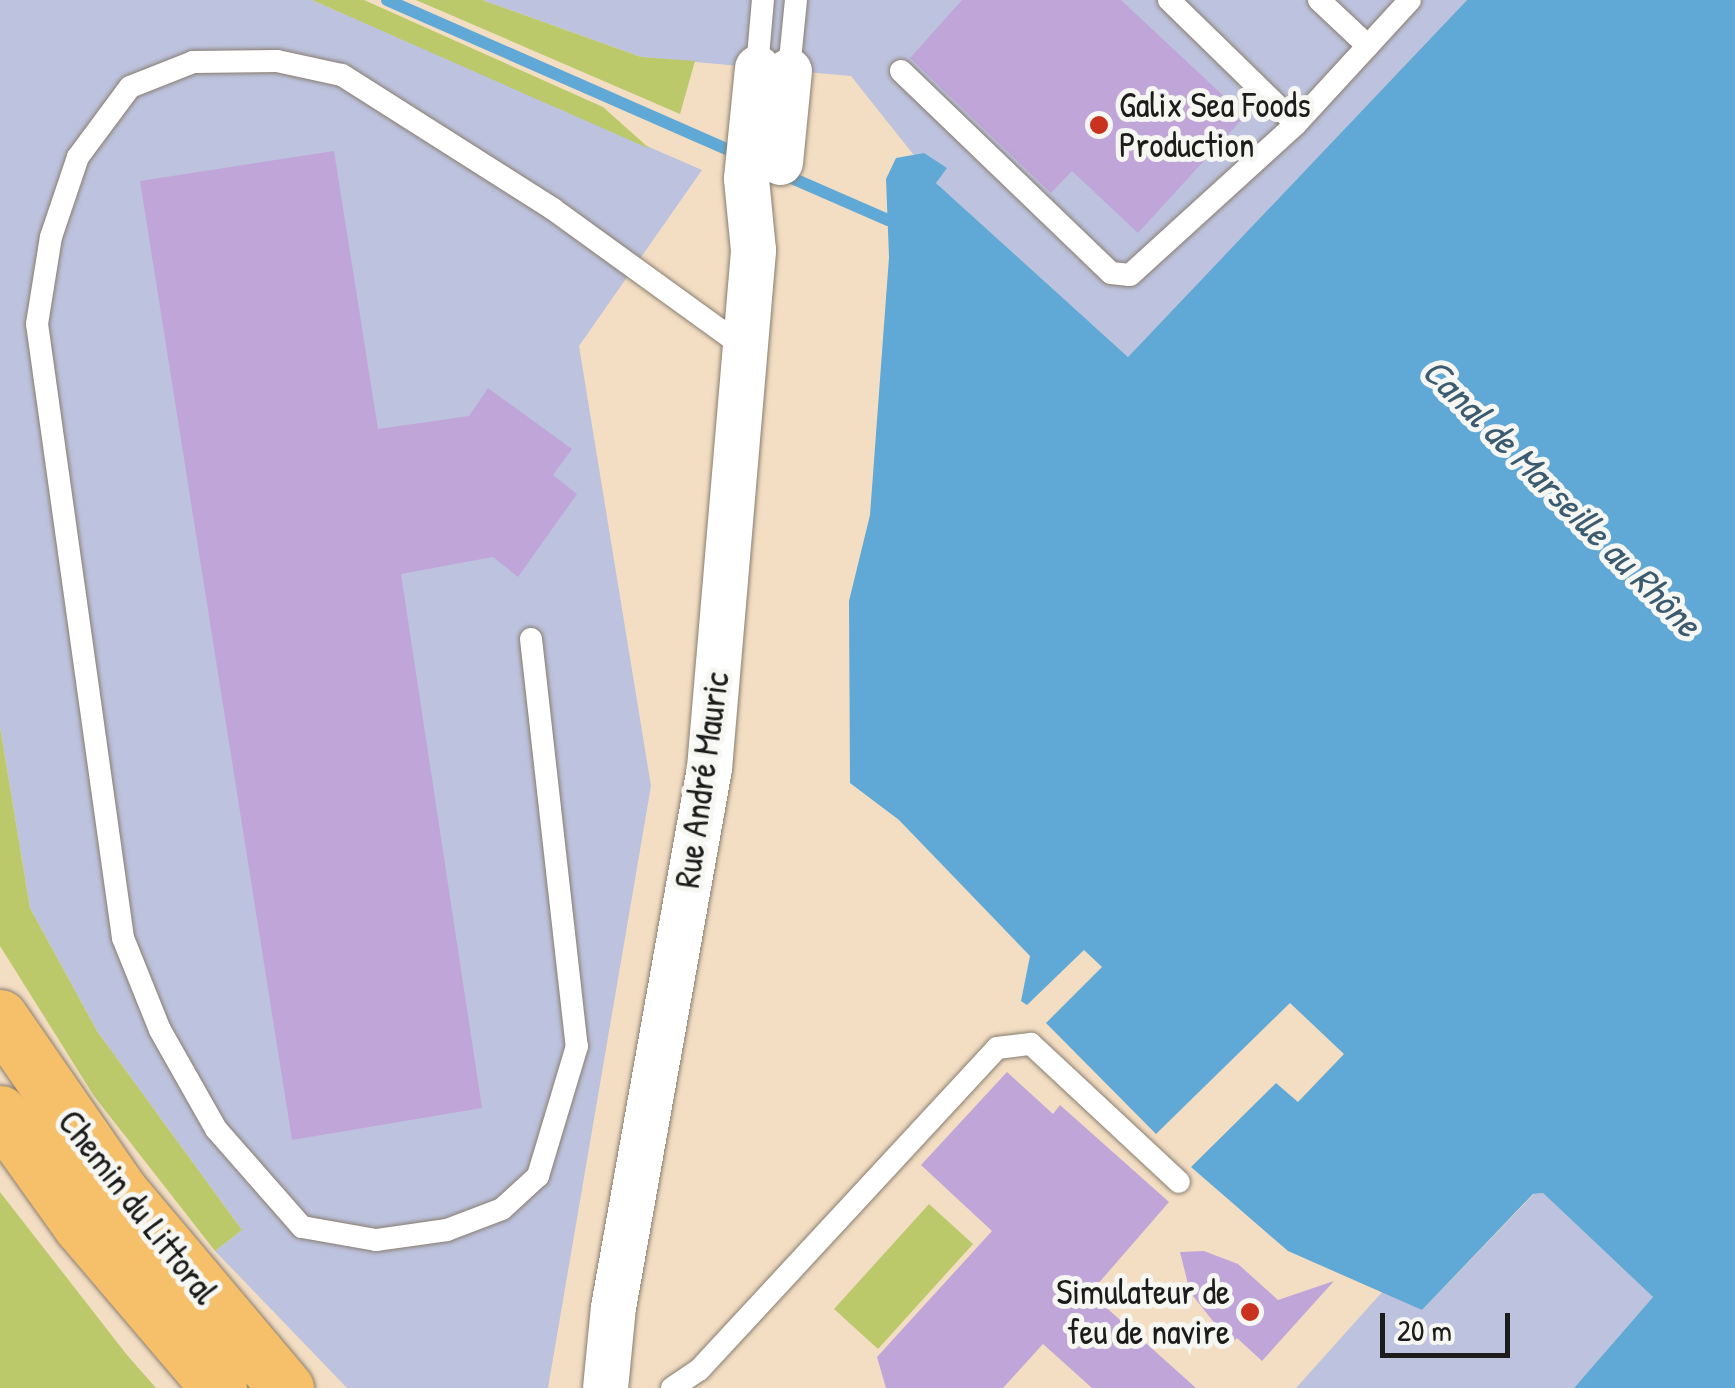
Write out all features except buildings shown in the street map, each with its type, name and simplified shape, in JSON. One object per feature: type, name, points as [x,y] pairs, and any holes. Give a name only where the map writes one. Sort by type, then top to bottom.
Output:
[{"type":"main road","name":"Chemin du Littoral","points":[[0,1017],[120,1191],[286,1388]]},
{"type":"main road","name":"Chemin du Littoral","points":[[0,1114],[81,1226],[219,1388]]},
{"type":"street","name":"Rue André Mauric","points":[[604,1388],[613,1306],[709,768],[753,250],[773,68]]},
{"type":"street","name":"Rue André Mauric","points":[[581,1388],[613,1306]]},
{"type":"lane","points":[[762,0],[773,68]]},
{"type":"lane","points":[[773,68],[796,0]]},
{"type":"lane","points":[[1169,0],[1296,124]]},
{"type":"lane","points":[[1319,0],[1368,46]]},
{"type":"lane","points":[[900,71],[1111,274],[1130,275],[1296,124],[1410,0]]},
{"type":"lane","points":[[531,639],[577,1046],[538,1176],[502,1210],[447,1230],[376,1240],[302,1227],[216,1129],[160,1030],[122,938],[37,324],[51,237],[78,156],[130,88],[193,62],[277,60],[342,76],[554,209],[745,348]]},
{"type":"lane","points":[[672,1388],[699,1370],[997,1048],[1031,1044],[1179,1182]]},
{"type":"lane","points":[[699,1370],[716,1388]]},
{"type":"shaded area","points":[[0,0],[312,0],[702,170],[579,346],[651,786],[548,1388],[347,1388],[215,1251],[242,1230],[97,1031],[30,908],[0,727]]},
{"type":"shaded area","points":[[482,0],[1467,0],[1128,357],[936,183],[851,76],[641,57]]},
{"type":"shaded area","points":[[1543,1193],[1653,1297],[1574,1388],[1296,1388],[1383,1291],[1422,1310],[1534,1194]]},
{"type":"green space","points":[[312,0],[364,0],[603,107],[650,149]]},
{"type":"green space","points":[[416,0],[482,0],[641,57],[695,61],[680,114]]},
{"type":"green space","points":[[0,727],[30,908],[97,1031],[242,1230],[215,1251],[94,1096],[0,946]]},
{"type":"green space","points":[[0,1192],[127,1355],[156,1388],[0,1388]]},
{"type":"green space","points":[[929,1204],[973,1244],[878,1349],[834,1309]]},
{"type":"water","name":"Canal de Marseille au Rhône","points":[[1467,0],[1735,0],[1735,1388],[1574,1388],[1653,1297],[1543,1193],[1533,1194],[1422,1310],[1288,1251],[1191,1167],[1276,1083],[1298,1102],[1344,1054],[1290,1003],[1156,1134],[1046,1023],[1102,967],[1084,950],[1027,1005],[1021,1001],[1030,956],[899,820],[850,783],[849,601],[870,515],[889,257],[886,179],[896,158],[924,153],[947,168],[936,183],[1128,357]]},
{"type":"waterway","points":[[387,0],[742,156]]},
{"type":"waterway","points":[[778,172],[888,220]]},
{"type":"place","name":"Galix Sea Foods Production","points":[[1099,125]]},
{"type":"place","name":"Simulateur de feu de navire","points":[[1250,1312]]}]
